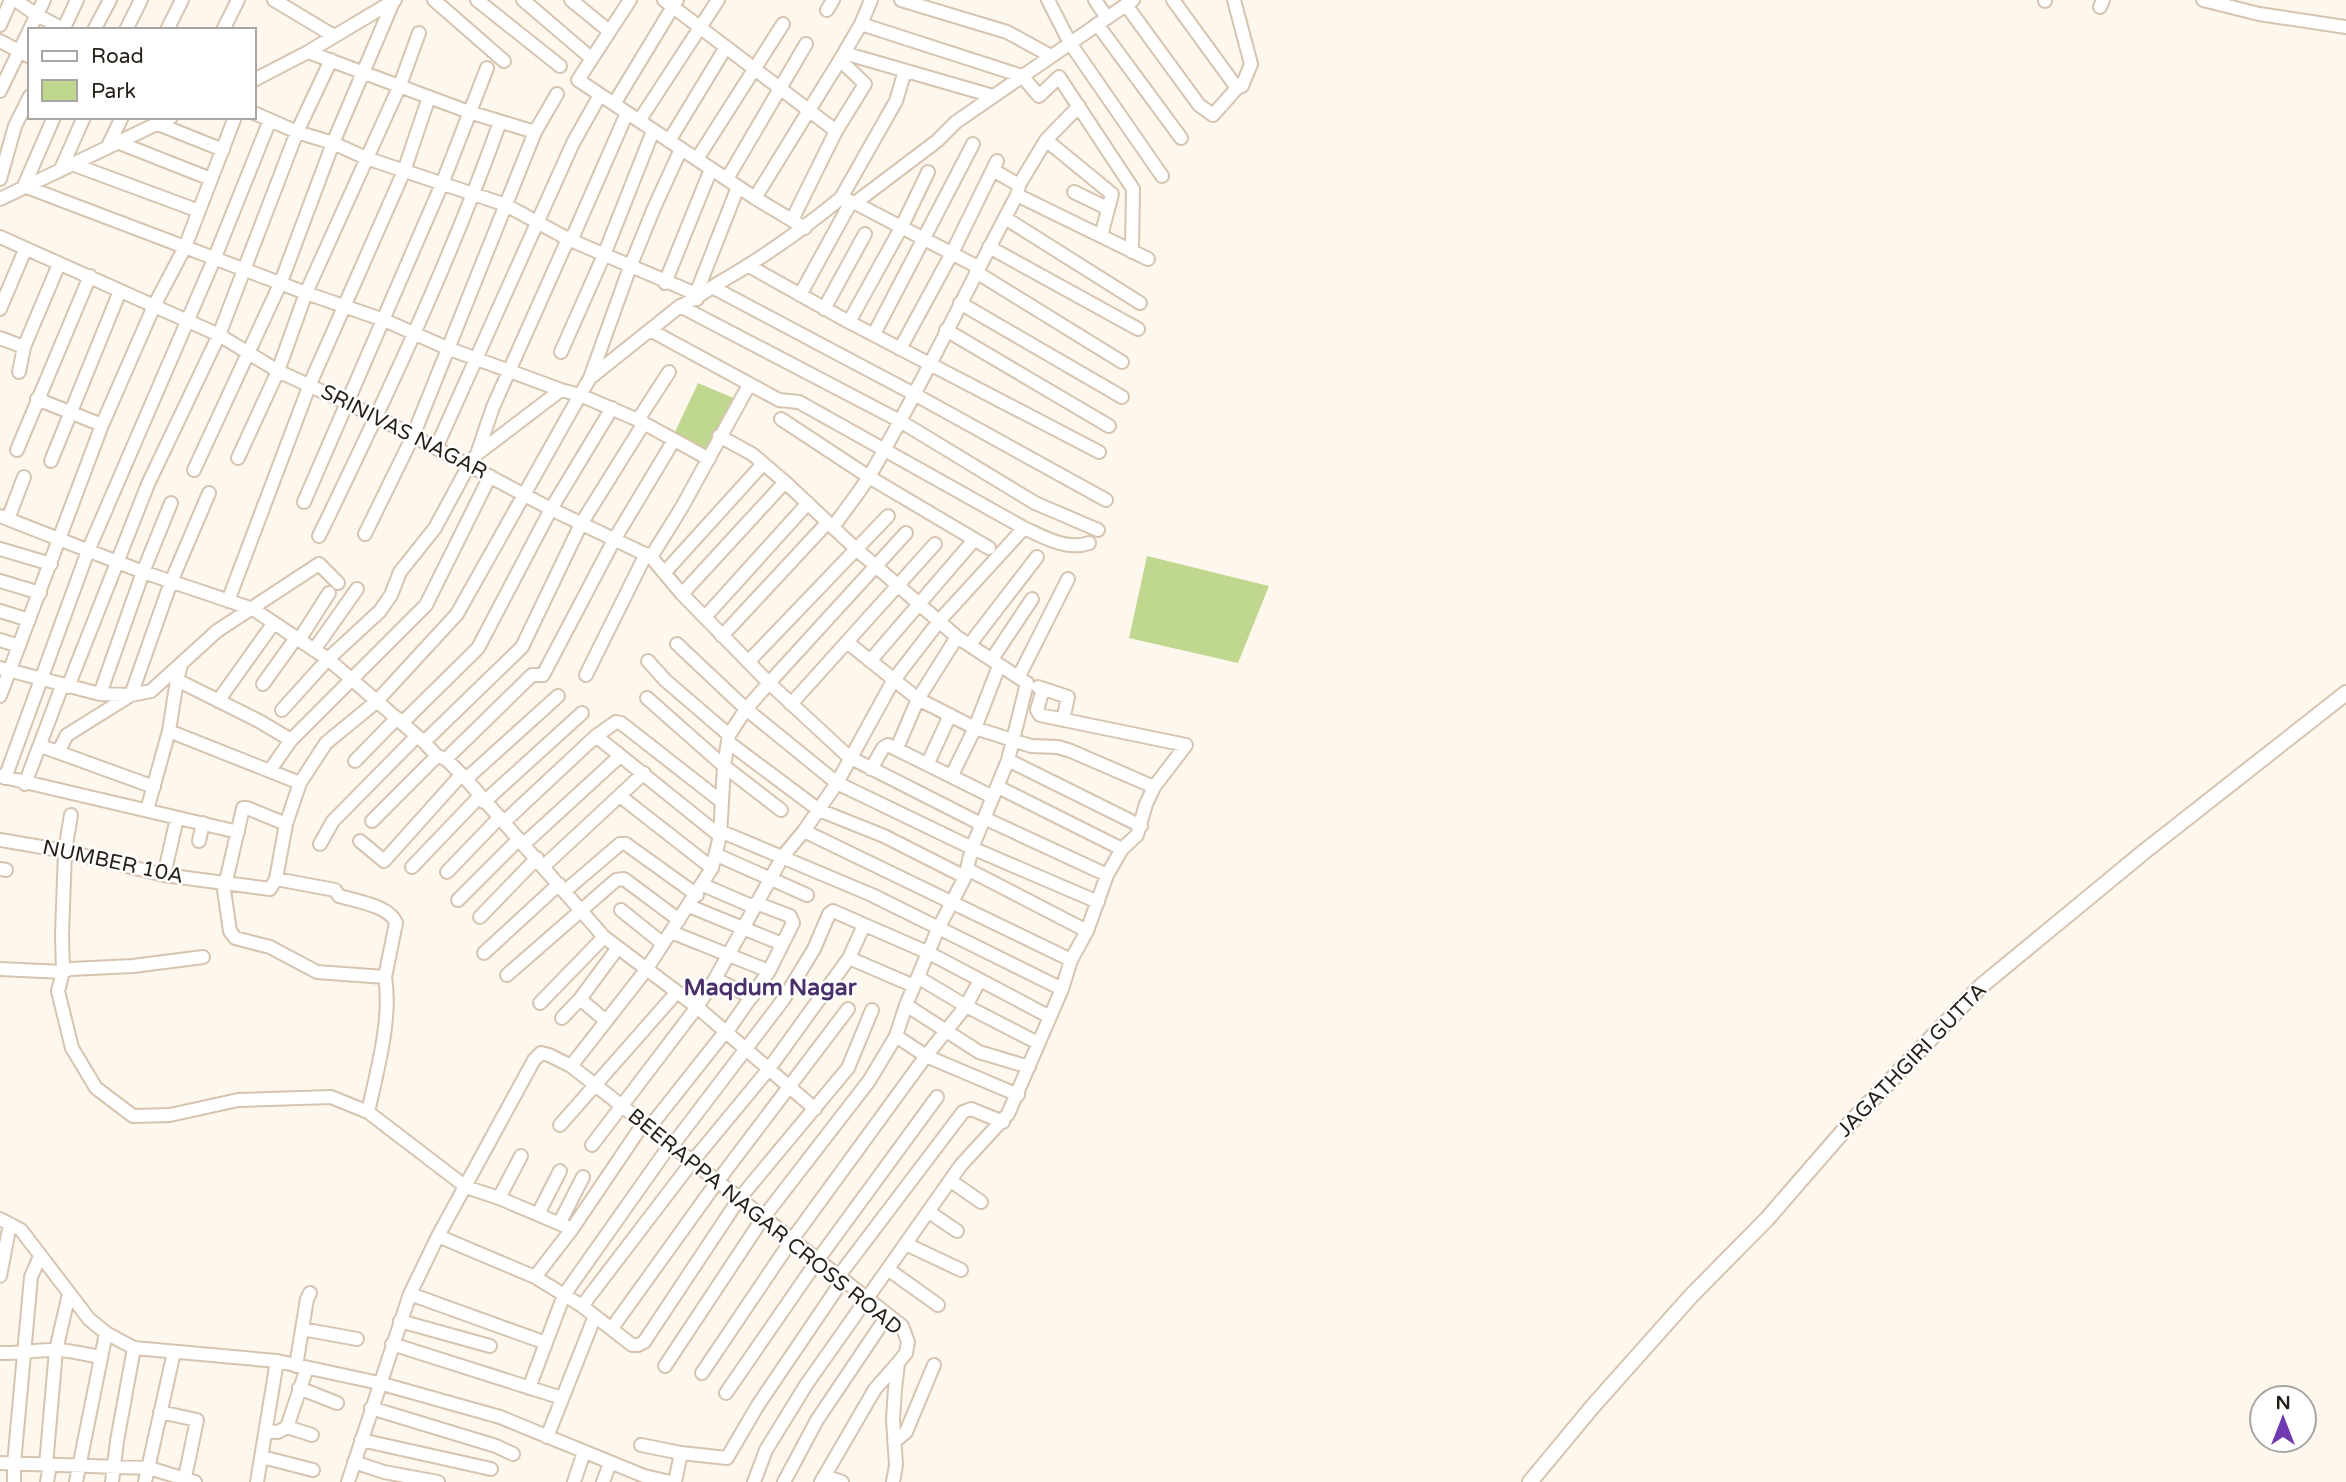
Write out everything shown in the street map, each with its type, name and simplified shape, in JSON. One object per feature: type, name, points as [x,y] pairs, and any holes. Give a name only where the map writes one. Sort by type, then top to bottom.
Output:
[{"type":"street","points":[[0,25],[13,0],[60,28]]},
{"type":"street","points":[[33,28],[44,0]]},
{"type":"street","points":[[65,28],[77,0]]},
{"type":"street","points":[[95,28],[110,0]]},
{"type":"street","points":[[127,28],[141,0]]},
{"type":"street","points":[[168,28],[182,0]]},
{"type":"street","points":[[224,28],[238,0]]},
{"type":"street","points":[[274,0],[291,5],[334,36]]},
{"type":"street","points":[[256,79],[395,0]]},
{"type":"street","points":[[194,470],[281,282],[333,143],[395,0]]},
{"type":"street","points":[[434,0],[504,61]]},
{"type":"street","points":[[477,0],[560,66]]},
{"type":"street","points":[[523,0],[591,58]]},
{"type":"street","points":[[571,0],[609,31]]},
{"type":"street","points":[[639,121],[718,0]]},
{"type":"street","points":[[901,0],[1007,33],[1051,56]]},
{"type":"street","points":[[1048,0],[1070,43],[1162,176]]},
{"type":"street","points":[[1095,0],[1102,21],[1181,138]]},
{"type":"street","points":[[1173,0],[1237,88]]},
{"type":"street","points":[[590,378],[680,306],[749,266],[849,201],[937,141],[956,122],[1129,2],[1199,105],[1213,115],[1237,88],[1242,86],[1251,64],[1234,0]]},
{"type":"street","points":[[2203,0],[2259,14],[2346,27]]},
{"type":"street","points":[[624,2],[578,80],[755,198],[805,228]]},
{"type":"street","points":[[614,104],[671,2],[836,131]]},
{"type":"street","points":[[755,198],[861,24],[867,2]]},
{"type":"street","points":[[697,159],[783,24]]},
{"type":"street","points":[[861,24],[1022,76],[1039,96],[1059,77],[1133,189],[1132,252]]},
{"type":"street","points":[[238,458],[278,371],[306,293],[400,85],[419,33]]},
{"type":"street","points":[[0,41],[25,55],[0,92]]},
{"type":"street","points":[[696,297],[733,183],[779,88],[806,44]]},
{"type":"street","points":[[669,141],[726,47]]},
{"type":"street","points":[[308,51],[469,112],[536,132]]},
{"type":"street","points":[[842,57],[905,71],[993,96]]},
{"type":"street","points":[[792,220],[836,131],[865,84],[842,57]]},
{"type":"street","points":[[25,784],[148,484],[219,335],[297,132],[331,60]]},
{"type":"street","points":[[304,502],[442,184],[486,68]]},
{"type":"street","points":[[800,295],[897,101],[905,71]]},
{"type":"street","points":[[365,534],[413,436],[536,132],[557,94]]},
{"type":"street","points":[[436,448],[573,143],[600,95]]},
{"type":"street","points":[[228,601],[310,384],[404,171],[429,97]]},
{"type":"street","points":[[0,178],[15,125],[28,100]]},
{"type":"street","points":[[722,636],[830,525],[869,477],[1046,140],[1079,106]]},
{"type":"street","points":[[282,710],[328,659],[380,611],[391,595],[400,572],[435,528],[473,459],[493,407],[627,113]]},
{"type":"street","points":[[256,114],[366,158],[506,205],[537,224],[696,297]]},
{"type":"street","points":[[24,186],[53,119]]},
{"type":"street","points":[[66,166],[83,119]]},
{"type":"street","points":[[113,144],[121,119]]},
{"type":"street","points":[[0,199],[167,119]]},
{"type":"street","points":[[0,696],[5,669],[19,646],[102,425],[154,306],[186,247],[234,119]]},
{"type":"street","points":[[238,832],[2,777],[88,551],[188,321],[270,120]]},
{"type":"street","points":[[319,536],[415,335],[474,194],[500,122]]},
{"type":"street","points":[[158,124],[223,150]]},
{"type":"street","points":[[561,352],[604,255],[653,131]]},
{"type":"street","points":[[1046,140],[1112,194],[1101,236]]},
{"type":"street","points":[[113,144],[212,179]]},
{"type":"street","points":[[874,334],[973,144]]},
{"type":"street","points":[[368,1112],[381,1049],[387,990],[385,977],[396,923],[393,916],[384,911],[339,896],[335,890],[276,879],[286,824],[300,783],[326,743],[376,702],[457,614],[590,378],[630,267],[681,149]]},
{"type":"street","points":[[900,349],[952,253],[995,165],[1018,190],[1148,259]]},
{"type":"street","points":[[66,166],[199,211]]},
{"type":"street","points":[[665,282],[711,169]]},
{"type":"street","points":[[849,323],[928,172]]},
{"type":"street","points":[[24,186],[384,320],[509,372],[580,395],[641,422],[709,459]]},
{"type":"street","points":[[1074,192],[1107,208]]},
{"type":"street","points":[[849,201],[952,253],[1122,362]]},
{"type":"street","points":[[1004,218],[1140,303]]},
{"type":"street","points":[[824,309],[866,234]]},
{"type":"street","name":"SRINIVAS NAGAR","points":[[0,237],[219,335],[278,371],[310,384],[436,448],[473,459],[490,476],[649,556],[722,636],[849,757],[983,821],[1107,875]]},
{"type":"street","points":[[989,247],[1138,329]]},
{"type":"street","points":[[0,309],[25,250]]},
{"type":"street","points":[[19,372],[24,347],[59,264]]},
{"type":"street","points":[[749,266],[849,323],[1099,452]]},
{"type":"street","points":[[17,450],[90,276]]},
{"type":"street","points":[[712,288],[914,394],[1106,500]]},
{"type":"street","points":[[51,461],[120,291]]},
{"type":"street","points":[[960,303],[1122,397]]},
{"type":"street","points":[[680,306],[900,421],[1035,503],[1098,530]]},
{"type":"street","points":[[650,330],[779,400],[799,402],[1024,528],[1055,542],[1079,547],[1089,543]]},
{"type":"street","points":[[946,330],[1109,426]]},
{"type":"street","points":[[0,338],[24,347]]},
{"type":"street","points":[[320,844],[332,821],[522,647],[581,524],[669,372]]},
{"type":"street","points":[[586,675],[649,556],[709,459],[749,384]]},
{"type":"street","points":[[473,459],[561,390]]},
{"type":"street","points":[[37,399],[102,425]]},
{"type":"street","points":[[355,761],[478,648],[551,509],[612,408]]},
{"type":"street","points":[[781,419],[869,477],[989,548]]},
{"type":"street","points":[[719,436],[752,454],[957,637],[1023,680],[1068,696],[1063,720]]},
{"type":"street","points":[[372,821],[532,675],[543,676],[614,540],[674,440]]},
{"type":"street","points":[[666,572],[763,464]]},
{"type":"street","points":[[270,769],[291,740],[426,605],[490,476]]},
{"type":"street","points":[[24,477],[4,517],[144,572],[253,609],[328,659],[464,777],[604,937],[697,1007],[815,1109]]},
{"type":"street","points":[[682,594],[785,482]]},
{"type":"street","points":[[58,752],[67,735],[131,695],[172,582],[209,493]]},
{"type":"street","points":[[100,694],[171,503]]},
{"type":"street","points":[[705,617],[808,503]]},
{"type":"street","points":[[748,662],[888,516]]},
{"type":"street","points":[[592,1145],[697,1007],[772,880],[783,856],[804,831],[836,783],[893,681],[940,620],[1024,528]]},
{"type":"street","points":[[571,1066],[646,970],[712,868],[720,833],[724,766],[729,738],[746,709],[906,533]]},
{"type":"street","points":[[870,661],[974,540]]},
{"type":"street","points":[[791,704],[935,544]]},
{"type":"street","points":[[0,549],[51,564]]},
{"type":"street","points":[[970,644],[1037,557]]},
{"type":"street","points":[[5,669],[100,694],[131,695],[151,691],[217,631],[319,564],[333,588],[263,684]]},
{"type":"street","points":[[665,1366],[763,1218],[869,1081],[895,1036],[938,929],[953,904],[966,873],[972,848],[1007,760],[1023,680],[1068,579]]},
{"type":"street","points":[[0,580],[40,593]]},
{"type":"street","points":[[314,650],[357,589]]},
{"type":"street","points":[[952,775],[975,728],[996,663],[1032,599]]},
{"type":"street","points":[[0,611],[29,620]]},
{"type":"street","points":[[218,702],[273,624]]},
{"type":"street","points":[[897,748],[918,698],[957,637]]},
{"type":"street","points":[[0,640],[19,646]]},
{"type":"street","points":[[847,642],[893,681],[918,698],[975,728],[1031,746],[1071,751],[1154,787]]},
{"type":"street","points":[[677,644],[746,709],[836,783],[972,848],[1098,902]]},
{"type":"street","points":[[648,661],[729,738],[819,810],[966,873],[1087,931]]},
{"type":"street","points":[[146,810],[169,731],[181,665]]},
{"type":"street","points":[[177,680],[260,721],[291,740]]},
{"type":"street","points":[[754,1482],[766,1450],[781,1424],[961,1165],[1003,1122],[1018,1095],[1062,989],[1071,960],[1087,931],[1107,875],[1122,849],[1133,841],[1142,826],[1146,804],[1154,787],[1186,745],[1037,713],[1043,689]]},
{"type":"street","name":"JAGATHGIRI GUTTA","points":[[1531,1482],[1593,1406],[1682,1306],[1767,1219],[1852,1121],[1980,987],[2145,850],[2346,693]]},
{"type":"street","points":[[360,841],[384,861],[464,777],[558,696]]},
{"type":"street","points":[[647,698],[724,766],[781,810]]},
{"type":"street","points":[[412,867],[482,799],[582,713]]},
{"type":"street","points":[[928,763],[950,715]]},
{"type":"street","points":[[447,872],[502,820],[615,722],[621,723],[722,802]]},
{"type":"street","points":[[169,731],[300,783]]},
{"type":"street","points":[[597,736],[720,833],[783,856],[872,895],[1062,989]]},
{"type":"street","points":[[871,769],[886,745],[897,748],[952,775],[1122,849]]},
{"type":"street","points":[[41,746],[154,787]]},
{"type":"street","points":[[458,900],[620,756]]},
{"type":"street","points":[[1007,760],[1142,826]]},
{"type":"street","points":[[480,917],[643,773]]},
{"type":"street","points":[[620,796],[712,868]]},
{"type":"street","points":[[286,824],[243,808],[224,890],[230,931],[235,938],[270,947],[317,972],[385,977]]},
{"type":"street","points":[[71,815],[65,851],[63,972],[58,991],[72,1048],[96,1088],[133,1116],[170,1115],[238,1100],[331,1097],[368,1112],[466,1187],[572,1228]]},
{"type":"street","points":[[164,875],[177,818]]},
{"type":"street","points":[[199,841],[203,823]]},
{"type":"street","points":[[804,831],[1071,960]]},
{"type":"street","name":"NUMBER 10A","points":[[0,840],[65,851],[164,875],[270,889],[276,879]]},
{"type":"street","points":[[484,953],[562,887],[620,844],[626,844],[700,890],[793,919],[769,971],[752,997],[726,1032],[646,1126],[534,1277]]},
{"type":"street","points":[[717,855],[807,895]]},
{"type":"street","points":[[507,975],[616,880],[621,879],[639,889],[679,920]]},
{"type":"street","points":[[689,906],[782,944]]},
{"type":"street","points":[[621,910],[662,943]]},
{"type":"street","points":[[529,1388],[564,1295],[671,1145],[783,1000],[814,949],[829,914],[838,912],[929,953],[1050,1017]]},
{"type":"street","points":[[582,1306],[692,1162],[768,1070],[849,958],[864,925]]},
{"type":"street","points":[[671,932],[769,971]]},
{"type":"street","points":[[540,1003],[604,937]]},
{"type":"street","points":[[562,1018],[580,999],[617,948]]},
{"type":"street","points":[[0,969],[63,972],[70,969],[133,966],[203,957]]},
{"type":"street","points":[[849,958],[916,982],[1038,1043]]},
{"type":"street","points":[[715,979],[752,997]]},
{"type":"street","points":[[702,1373],[792,1241],[926,1056],[966,1006],[980,980]]},
{"type":"street","points":[[560,1125],[677,992]]},
{"type":"street","points":[[580,999],[606,1021]]},
{"type":"street","points":[[906,1005],[979,1052],[1029,1067]]},
{"type":"street","points":[[612,1328],[717,1182],[848,1009]]},
{"type":"street","points":[[438,1236],[534,1277],[582,1306],[632,1345],[644,1342],[739,1199],[848,1068],[872,1010]]},
{"type":"street","points":[[895,1036],[926,1056],[1018,1095]]},
{"type":"street","name":"BEERAPPA NAGAR CROSS ROAD","points":[[466,1187],[534,1060],[541,1053],[571,1066],[902,1326],[907,1334],[906,1353],[898,1363],[894,1406],[897,1465],[892,1482]]},
{"type":"street","points":[[726,1393],[817,1261],[937,1097]]},
{"type":"street","points":[[641,1445],[681,1454],[727,1458],[840,1279],[963,1111],[971,1109],[1003,1122]]},
{"type":"street","points":[[499,1198],[520,1156]]},
{"type":"street","points":[[538,1214],[560,1171]]},
{"type":"street","points":[[560,1222],[583,1177]]},
{"type":"street","points":[[950,1181],[981,1202]]},
{"type":"street","points":[[348,1482],[410,1294],[466,1187]]},
{"type":"street","points":[[929,1212],[957,1231]]},
{"type":"street","points":[[0,1276],[5,1222],[21,1230],[89,1319],[106,1333],[134,1348],[277,1361],[379,1383],[500,1417],[644,1476],[673,1482],[681,1454]]},
{"type":"street","points":[[906,1244],[961,1270]]},
{"type":"street","points":[[14,1482],[30,1277],[40,1256]]},
{"type":"street","points":[[889,1270],[938,1305]]},
{"type":"street","points":[[266,1431],[278,1432],[287,1427],[299,1388],[302,1329],[310,1293]]},
{"type":"street","points":[[47,1482],[56,1350],[69,1294]]},
{"type":"street","points":[[410,1294],[546,1343]]},
{"type":"street","points":[[547,1437],[595,1316]]},
{"type":"street","points":[[784,1482],[817,1420],[887,1316]]},
{"type":"street","points":[[400,1321],[490,1346]]},
{"type":"street","points":[[302,1329],[356,1339]]},
{"type":"street","points":[[76,1482],[99,1357],[106,1333]]},
{"type":"street","points":[[393,1344],[562,1398]]},
{"type":"street","points":[[112,1482],[134,1348]]},
{"type":"street","points":[[0,1353],[56,1350],[99,1357]]},
{"type":"street","points":[[145,1482],[174,1352]]},
{"type":"street","points":[[257,1482],[277,1361]]},
{"type":"street","points":[[842,1482],[823,1479],[875,1389],[898,1363]]},
{"type":"street","points":[[894,1441],[905,1432],[933,1365]]},
{"type":"street","points":[[299,1388],[337,1404]]},
{"type":"street","points":[[371,1408],[496,1446],[513,1454]]},
{"type":"street","points":[[0,1463],[149,1468],[188,1481],[197,1420],[160,1412]]},
{"type":"street","points":[[287,1427],[312,1435]]},
{"type":"street","points":[[361,1440],[491,1469]]},
{"type":"street","points":[[574,1482],[584,1452]]},
{"type":"street","points":[[262,1457],[313,1470]]},
{"type":"street","points":[[354,1462],[384,1472],[438,1482]]},
{"type":"street","points":[[603,1482],[610,1463]]},
{"type":"green space","points":[[698,383],[736,399],[707,455],[674,434]]},
{"type":"green space","points":[[1147,556],[1269,586],[1238,663],[1129,638]]},
{"type":"district","name":"Maqdum Nagar","points":[[770,988]]}]
